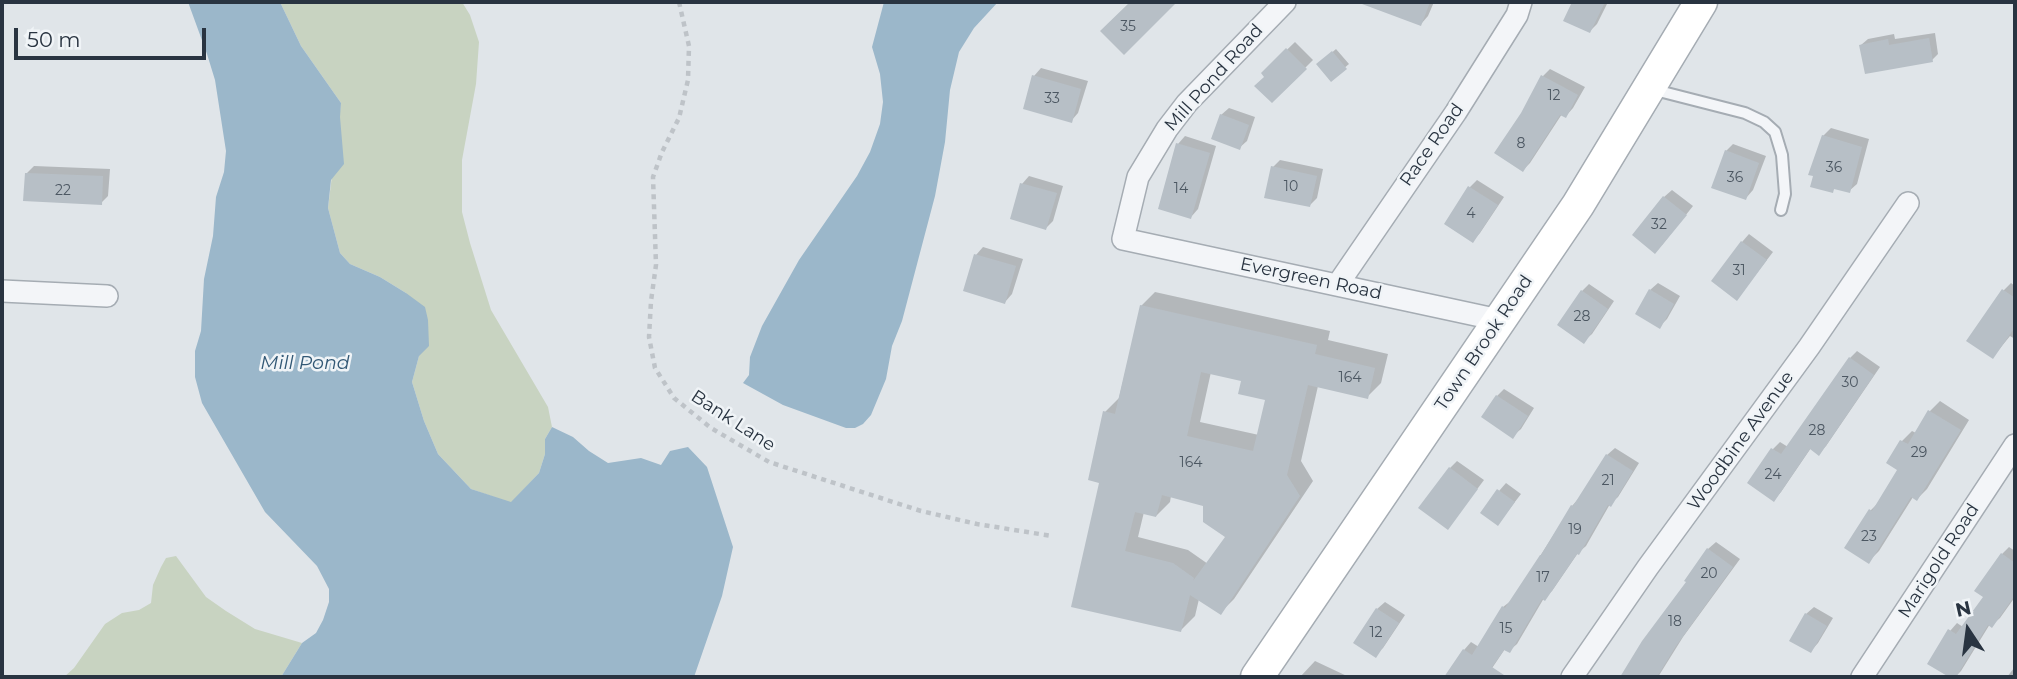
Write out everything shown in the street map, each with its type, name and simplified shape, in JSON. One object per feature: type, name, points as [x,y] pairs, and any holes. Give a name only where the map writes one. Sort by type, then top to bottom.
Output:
[{"type":"main road","name":"Town Brook Road","points":[[1257,677],[1578,205],[1701,2]]},
{"type":"street","name":"Mill Pond Road","points":[[1123,239],[1138,177],[1167,128],[1285,2]]},
{"type":"street","name":"Race Road","points":[[1338,284],[1456,111],[1517,15],[1521,2]]},
{"type":"street","name":"Woodbine Avenue","points":[[1572,677],[1648,567],[1809,347],[1908,203]]},
{"type":"street","name":"Evergreen Road","points":[[1123,239],[1499,320]]},
{"type":"street","points":[[2,291],[107,296]]},
{"type":"street","name":"Marigold Road","points":[[1862,677],[2015,445]]},
{"type":"lane","points":[[1648,88],[1745,113],[1764,122],[1775,132],[1782,155],[1785,194],[1781,210]]},
{"type":"path","name":"Bank Lane","points":[[679,2],[689,46],[688,80],[679,118],[653,177],[656,265],[649,337],[655,368],[674,398],[711,428],[769,462],[922,511],[978,524],[1052,536]]},
{"type":"green space","points":[[280,2],[462,2],[470,15],[479,42],[476,84],[462,160],[462,212],[491,310],[548,407],[552,427],[545,439],[545,454],[539,473],[511,503],[471,489],[438,454],[412,382],[419,356],[406,293],[380,277],[350,264],[340,253],[328,208],[341,103],[301,46]]},
{"type":"green space","points":[[176,556],[206,597],[226,611],[255,629],[302,643],[281,677],[64,677],[74,668],[105,624],[122,613],[139,610],[151,603],[153,585],[161,567],[166,558]]},
{"type":"water","name":"Mill Pond","points":[[188,2],[280,2],[301,46],[341,103],[344,164],[331,180],[328,208],[340,253],[350,264],[380,277],[425,307],[429,346],[419,356],[412,382],[438,454],[471,489],[511,502],[539,473],[545,454],[545,439],[552,427],[573,437],[608,463],[641,458],[661,465],[670,451],[688,447],[707,467],[733,547],[722,596],[694,677],[281,677],[302,643],[316,633],[329,602],[329,589],[317,566],[265,512],[202,403],[195,377],[195,351],[201,331],[204,279],[226,151],[215,80]]},
{"type":"water","points":[[884,2],[998,2],[974,28],[959,52],[950,90],[945,142],[935,196],[902,321],[892,346],[886,379],[871,415],[863,424],[846,428],[783,405],[743,383],[749,375],[750,357],[762,326],[799,260],[857,176],[870,152],[880,124],[883,102],[880,74],[872,47]]},
{"type":"building","points":[[1130,2],[1177,2],[1124,55],[1100,31]]},
{"type":"building","points":[[1430,2],[1421,26],[1362,4]]},
{"type":"building","points":[[1572,2],[1605,2],[1590,33],[1563,21]]},
{"type":"building","points":[[1929,38],[1933,62],[1865,74],[1859,45],[1888,39],[1889,45]]},
{"type":"building","points":[[1286,48],[1307,69],[1272,103],[1254,86],[1264,77],[1261,73]]},
{"type":"building","points":[[1332,51],[1347,69],[1331,82],[1316,64]]},
{"type":"building","points":[[1032,75],[1081,89],[1072,123],[1023,109]]},
{"type":"building","points":[[1541,75],[1578,95],[1566,118],[1560,115],[1523,172],[1494,153],[1521,113]]},
{"type":"building","points":[[1220,114],[1249,125],[1240,150],[1211,139]]},
{"type":"building","points":[[1822,135],[1862,147],[1850,193],[1834,189],[1833,193],[1810,187],[1813,176],[1808,175]]},
{"type":"building","points":[[1176,143],[1210,153],[1191,219],[1158,209]]},
{"type":"building","points":[[1725,150],[1759,163],[1746,200],[1711,188]]},
{"type":"building","points":[[1271,166],[1317,176],[1310,207],[1264,198]]},
{"type":"building","points":[[25,173],[103,176],[102,205],[23,201]]},
{"type":"building","points":[[1020,183],[1057,193],[1046,230],[1010,219]]},
{"type":"building","points":[[1468,186],[1498,205],[1473,243],[1444,224]]},
{"type":"building","points":[[1663,196],[1687,215],[1655,254],[1632,235]]},
{"type":"building","points":[[1741,241],[1767,260],[1737,301],[1711,281]]},
{"type":"building","points":[[974,254],[1016,266],[1005,304],[963,291]]},
{"type":"building","points":[[1649,289],[1674,304],[1660,329],[1635,314]]},
{"type":"building","points":[[2002,289],[2015,298],[2015,327],[1993,359],[1966,341]]},
{"type":"building","points":[[1581,290],[1608,309],[1584,344],[1557,325]]},
{"type":"building","points":[[1140,305],[1317,345],[1315,354],[1375,368],[1368,399],[1308,385],[1287,475],[1300,496],[1221,615],[1190,595],[1181,632],[1071,607],[1099,483],[1088,480],[1103,411],[1115,414]],"holes":[[[1201,372],[1241,381],[1238,394],[1265,400],[1253,451],[1187,436]],[[1162,495],[1203,506],[1203,522],[1225,537],[1193,581],[1194,578],[1173,563],[1125,551],[1135,512],[1156,517]]]},
{"type":"building","points":[[1849,357],[1874,375],[1819,456],[1810,449],[1774,502],[1747,483],[1771,448],[1781,454]]},
{"type":"building","points":[[1496,395],[1528,416],[1513,439],[1481,417]]},
{"type":"building","points":[[1928,410],[1961,430],[1917,501],[1911,497],[1869,564],[1844,548],[1869,509],[1872,511],[1897,470],[1886,463],[1900,440],[1908,444]]},
{"type":"building","points":[[1606,454],[1633,471],[1611,507],[1608,505],[1579,555],[1577,554],[1545,601],[1542,599],[1510,653],[1504,650],[1492,667],[1507,677],[1444,677],[1463,649],[1472,655],[1502,606],[1505,608]]},
{"type":"building","points":[[1449,467],[1478,489],[1448,530],[1418,508]]},
{"type":"building","points":[[1497,489],[1515,502],[1498,526],[1480,513]]},
{"type":"building","points":[[1707,548],[1733,567],[1657,677],[1620,677],[1642,641],[1686,582],[1684,581]]},
{"type":"building","points":[[2001,553],[2015,563],[2015,595],[1992,628],[1988,625],[1956,677],[1949,677],[1927,664],[1948,629],[1956,634],[1983,597],[1974,591]]},
{"type":"building","points":[[1376,608],[1399,623],[1376,658],[1353,643]]},
{"type":"building","points":[[1805,613],[1827,626],[1811,653],[1789,641]]}]
